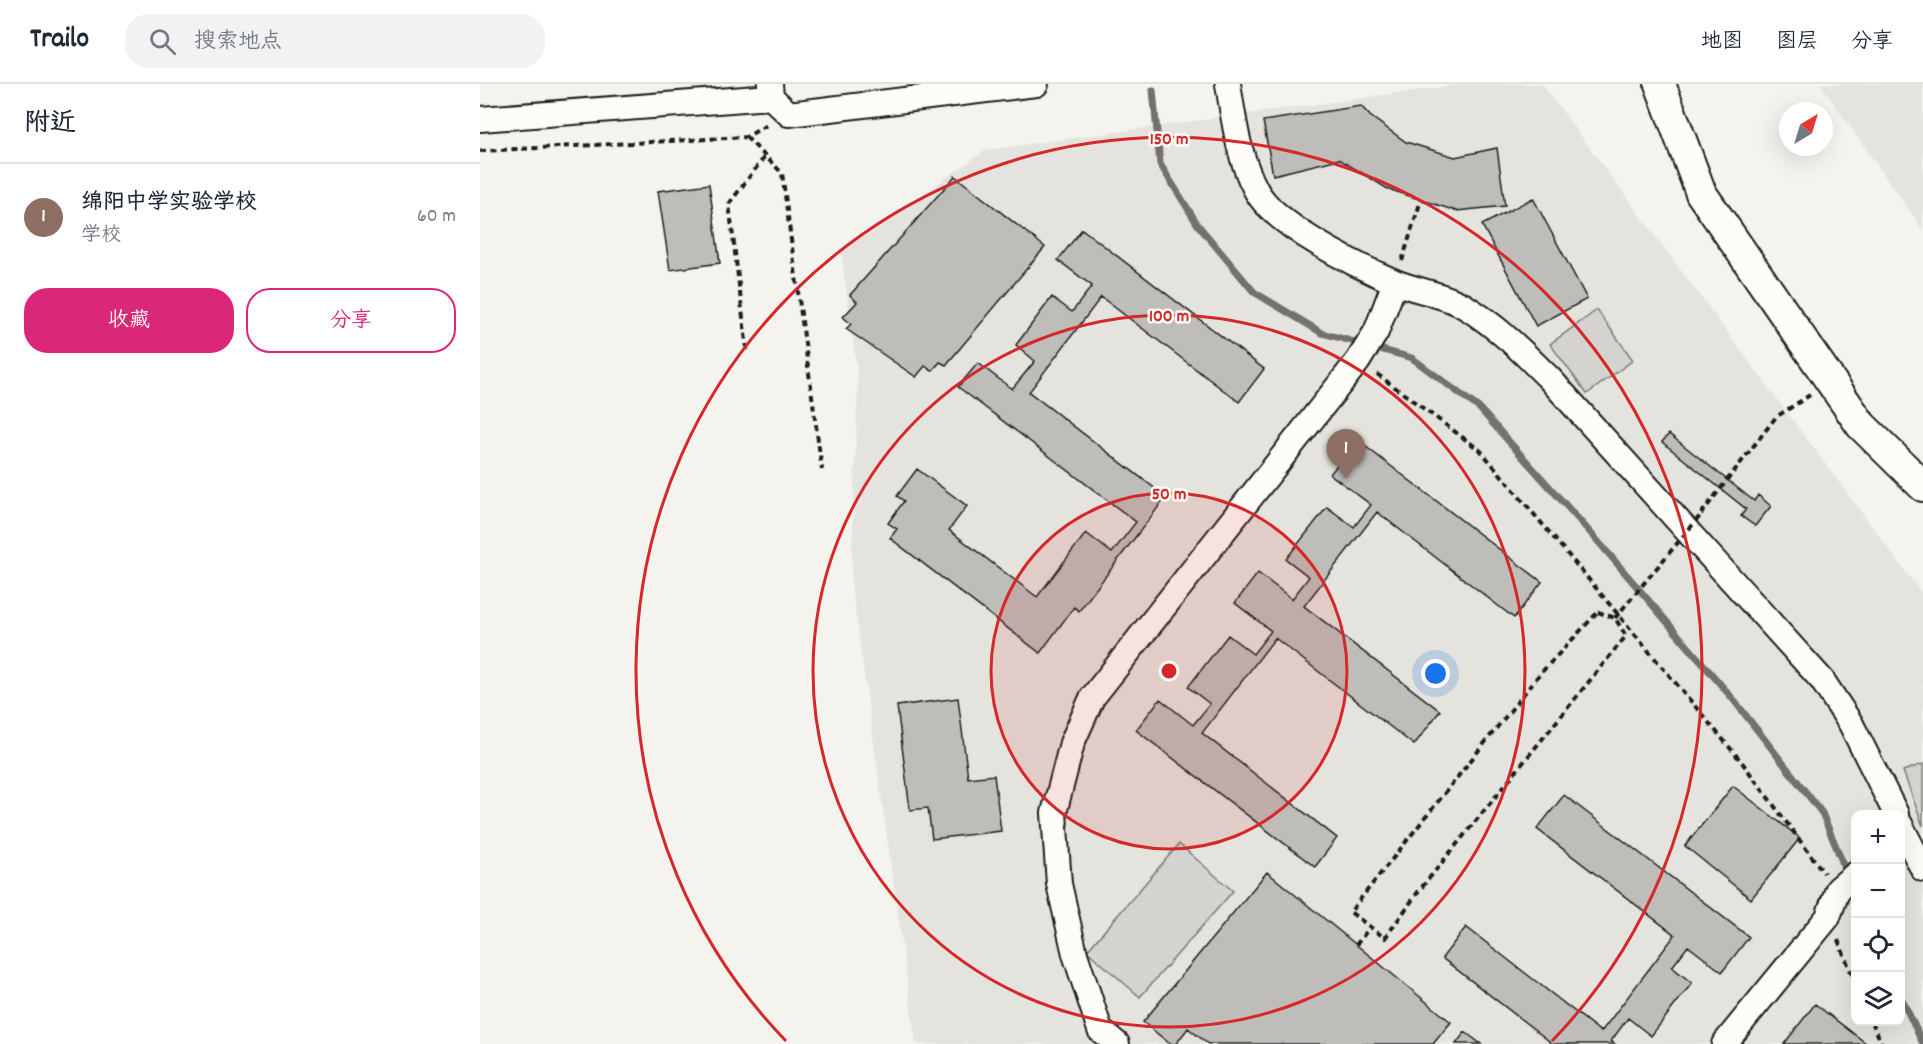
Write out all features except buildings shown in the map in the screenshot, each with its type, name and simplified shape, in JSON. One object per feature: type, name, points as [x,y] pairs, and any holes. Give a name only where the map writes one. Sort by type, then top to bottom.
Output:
[{"type":"main road","points":[[1660,84],[1701,193],[1861,425],[1923,486]]},
{"type":"street","points":[[480,119],[770,90],[789,114],[1036,84]]},
{"type":"street","points":[[1228,84],[1239,146],[1256,191],[1287,223],[1322,245],[1395,282],[1462,305],[1505,334],[1550,379],[1822,680],[1851,724],[1894,810]]},
{"type":"street","points":[[1117,1044],[1100,1030],[1075,954],[1059,884],[1054,813],[1072,743],[1092,698],[1358,361],[1376,332],[1395,282]]},
{"type":"street","points":[[1905,838],[1912,857]]},
{"type":"street","points":[[1724,1044],[1828,917],[1847,882]]},
{"type":"path","points":[[480,151],[746,136],[789,114]]},
{"type":"path","points":[[746,136],[782,173],[822,470]]},
{"type":"path","points":[[747,350],[729,204],[765,156]]},
{"type":"path","points":[[1395,282],[1421,200]]},
{"type":"path","points":[[1358,361],[1480,451],[1741,761],[1847,882]]},
{"type":"path","points":[[1615,618],[1700,516],[1776,417],[1831,382]]},
{"type":"path","points":[[1598,612],[1615,618],[1626,636],[1418,892],[1385,938],[1350,912],[1546,668],[1598,612]]},
{"type":"path","points":[[1828,917],[1851,972]]},
{"type":"path","points":[[1356,945],[1370,927]]},
{"type":"path","points":[[1874,1026],[1882,1044]]},
{"type":"shaded area","points":[[1464,84],[1542,84],[1923,595],[1923,1044],[916,1044],[851,581],[858,378],[841,251],[986,150]]},
{"type":"shaded area","points":[[1820,84],[1923,84],[1923,230],[1833,102]]},
{"type":"shaded area","points":[[1597,310],[1633,360],[1587,394],[1550,344]]},
{"type":"shaded area","points":[[1923,764],[1923,826],[1903,771]]},
{"type":"shaded area","points":[[1179,844],[1233,891],[1140,997],[1087,951]]},
{"type":"waterway","points":[[1153,90],[1160,164],[1198,225],[1254,292],[1322,333],[1362,344]]},
{"type":"waterway","points":[[1372,347],[1412,358],[1479,408],[1596,539],[1733,699],[1822,813],[1851,883]]},
{"type":"waterway","points":[[1905,1006],[1923,1044]]},
{"type":"place","name":"绵阳中学实验学校","points":[[1346,479]]}]
